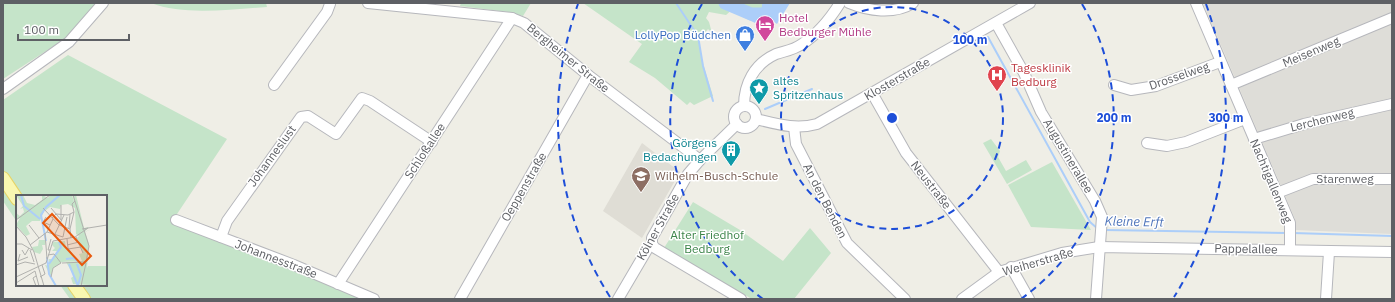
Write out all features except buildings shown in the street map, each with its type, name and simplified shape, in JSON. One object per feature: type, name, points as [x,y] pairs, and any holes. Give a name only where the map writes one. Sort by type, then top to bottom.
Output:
[{"type":"main road","points":[[3,178],[16,198]]},
{"type":"main road","points":[[75,286],[84,299]]},
{"type":"street","points":[[3,89],[68,42],[103,3]]},
{"type":"street","points":[[274,85],[327,12],[331,3]]},
{"type":"street","name":"Bergheimer Straße","points":[[368,3],[512,18],[524,23],[588,75],[700,160]]},
{"type":"street","points":[[744,106],[753,110],[756,119],[750,127],[743,128],[737,124],[734,118],[736,112],[744,106],[745,89],[756,69],[769,58],[795,48],[813,36],[840,3]]},
{"type":"street","points":[[849,3],[861,8],[888,10],[897,9],[913,3]]},
{"type":"street","name":"Klosterstraße","points":[[756,119],[794,127],[806,127],[817,124],[1030,3]]},
{"type":"street","name":"Nachtigallenweg","points":[[1196,3],[1277,193],[1291,233],[1290,250]]},
{"type":"street","name":"Schloßallee","points":[[338,284],[512,18]]},
{"type":"street","name":"Meisenweg","points":[[1231,85],[1392,18]]},
{"type":"street","name":"Augustinerallee","points":[[992,25],[1024,73],[1041,112],[1095,201],[1102,217],[1096,299]]},
{"type":"street","name":"Drosselweg","points":[[1114,85],[1131,90],[1156,86],[1220,62]]},
{"type":"street","name":"Oeppenstraße","points":[[460,299],[588,75]]},
{"type":"street","name":"Neustraße","points":[[872,93],[906,153],[999,272]]},
{"type":"street","name":"Johanneslust","points":[[221,237],[227,221],[301,117],[308,116],[336,134],[362,98],[432,142]]},
{"type":"street","name":"Lerchenweg","points":[[1254,139],[1304,124],[1392,104]]},
{"type":"street","points":[[1147,143],[1167,146],[1186,142],[1245,119]]},
{"type":"street","name":"Kölner Straße","points":[[618,299],[648,248],[652,244],[652,238],[688,174],[700,160],[737,124]]},
{"type":"street","name":"An den Benden","points":[[794,127],[796,144],[847,243],[905,299]]},
{"type":"street","name":"Starenweg","points":[[1277,193],[1313,179],[1392,179]]},
{"type":"street","name":"Johannesstraße","points":[[176,220],[374,299]]},
{"type":"street","points":[[652,244],[655,248],[728,295],[741,299]]},
{"type":"street","name":"Weiherstraße","points":[[962,299],[999,272],[1011,267],[1062,253],[1099,247]]},
{"type":"street","name":"Pappelallee","points":[[1099,247],[1392,252]]},
{"type":"street","points":[[1326,299],[1329,252]]},
{"type":"street","points":[[1011,267],[1029,299]]},
{"type":"shaded area","points":[[1203,3],[1392,3],[1392,234],[1295,230],[1295,219]]},
{"type":"shaded area","name":"Wilhelm-Busch-Schule","points":[[642,143],[680,172],[642,238],[603,211]]},
{"type":"green space","points":[[3,3],[98,3],[66,38],[3,79]]},
{"type":"green space","points":[[151,3],[266,3],[267,7],[193,11],[164,7]]},
{"type":"green space","points":[[461,3],[531,3],[523,16],[508,12],[460,6]]},
{"type":"green space","points":[[583,3],[762,3],[762,8],[752,12],[734,8],[726,15],[709,12],[706,18],[709,22],[712,33],[708,29],[699,40],[701,57],[713,96],[694,105],[690,102],[687,105],[655,78],[629,62],[642,44]]},
{"type":"green space","points":[[68,55],[227,139],[173,220],[262,255],[362,299],[88,299],[80,286],[107,286],[107,195],[18,195],[3,171],[3,100]]},
{"type":"green space","points":[[991,139],[1000,151],[998,157],[1006,171],[1026,160],[1032,170],[1007,184],[983,143]]},
{"type":"green space","points":[[1052,162],[1091,230],[1031,227],[1008,185]]},
{"type":"green space","points":[[3,186],[16,206],[16,220],[3,201]]},
{"type":"green space","name":"Alter Friedhof Bedburg","points":[[693,202],[740,230],[783,261],[810,228],[831,253],[794,299],[752,299],[664,248]]},
{"type":"green space","points":[[61,286],[70,286],[79,299],[70,299]]},
{"type":"water","points":[[762,3],[790,3],[777,24],[761,13],[755,23],[731,11],[734,8],[757,12],[762,8]]},
{"type":"waterway","name":"Kleine Erft","points":[[183,3],[203,3]]},
{"type":"waterway","name":"Kleine Erft","points":[[676,3],[698,36],[703,66],[713,101]]},
{"type":"waterway","points":[[725,3],[751,14],[765,14],[772,3]]},
{"type":"waterway","name":"Kleine Erft","points":[[988,37],[1090,222],[1098,229]]},
{"type":"waterway","name":"Kleine Erft","points":[[765,109],[812,89]]},
{"type":"waterway","name":"Kleine Erft","points":[[1105,230],[1286,233]]},
{"type":"waterway","name":"Kleine Erft","points":[[1293,233],[1392,236]]},
{"type":"place","name":"Hotel Bedburger Mühle","points":[[765,42]]},
{"type":"place","name":"LollyPop Büdchen","points":[[745,52]]},
{"type":"place","name":"Tagesklinik Bedburg","points":[[997,92]]},
{"type":"place","name":"altes Spritzenhaus","points":[[759,105]]},
{"type":"place","name":"Görgens Bedachungen","points":[[731,167]]},
{"type":"place","name":"Wilhelm-Busch-Schule","points":[[641,193]]}]
